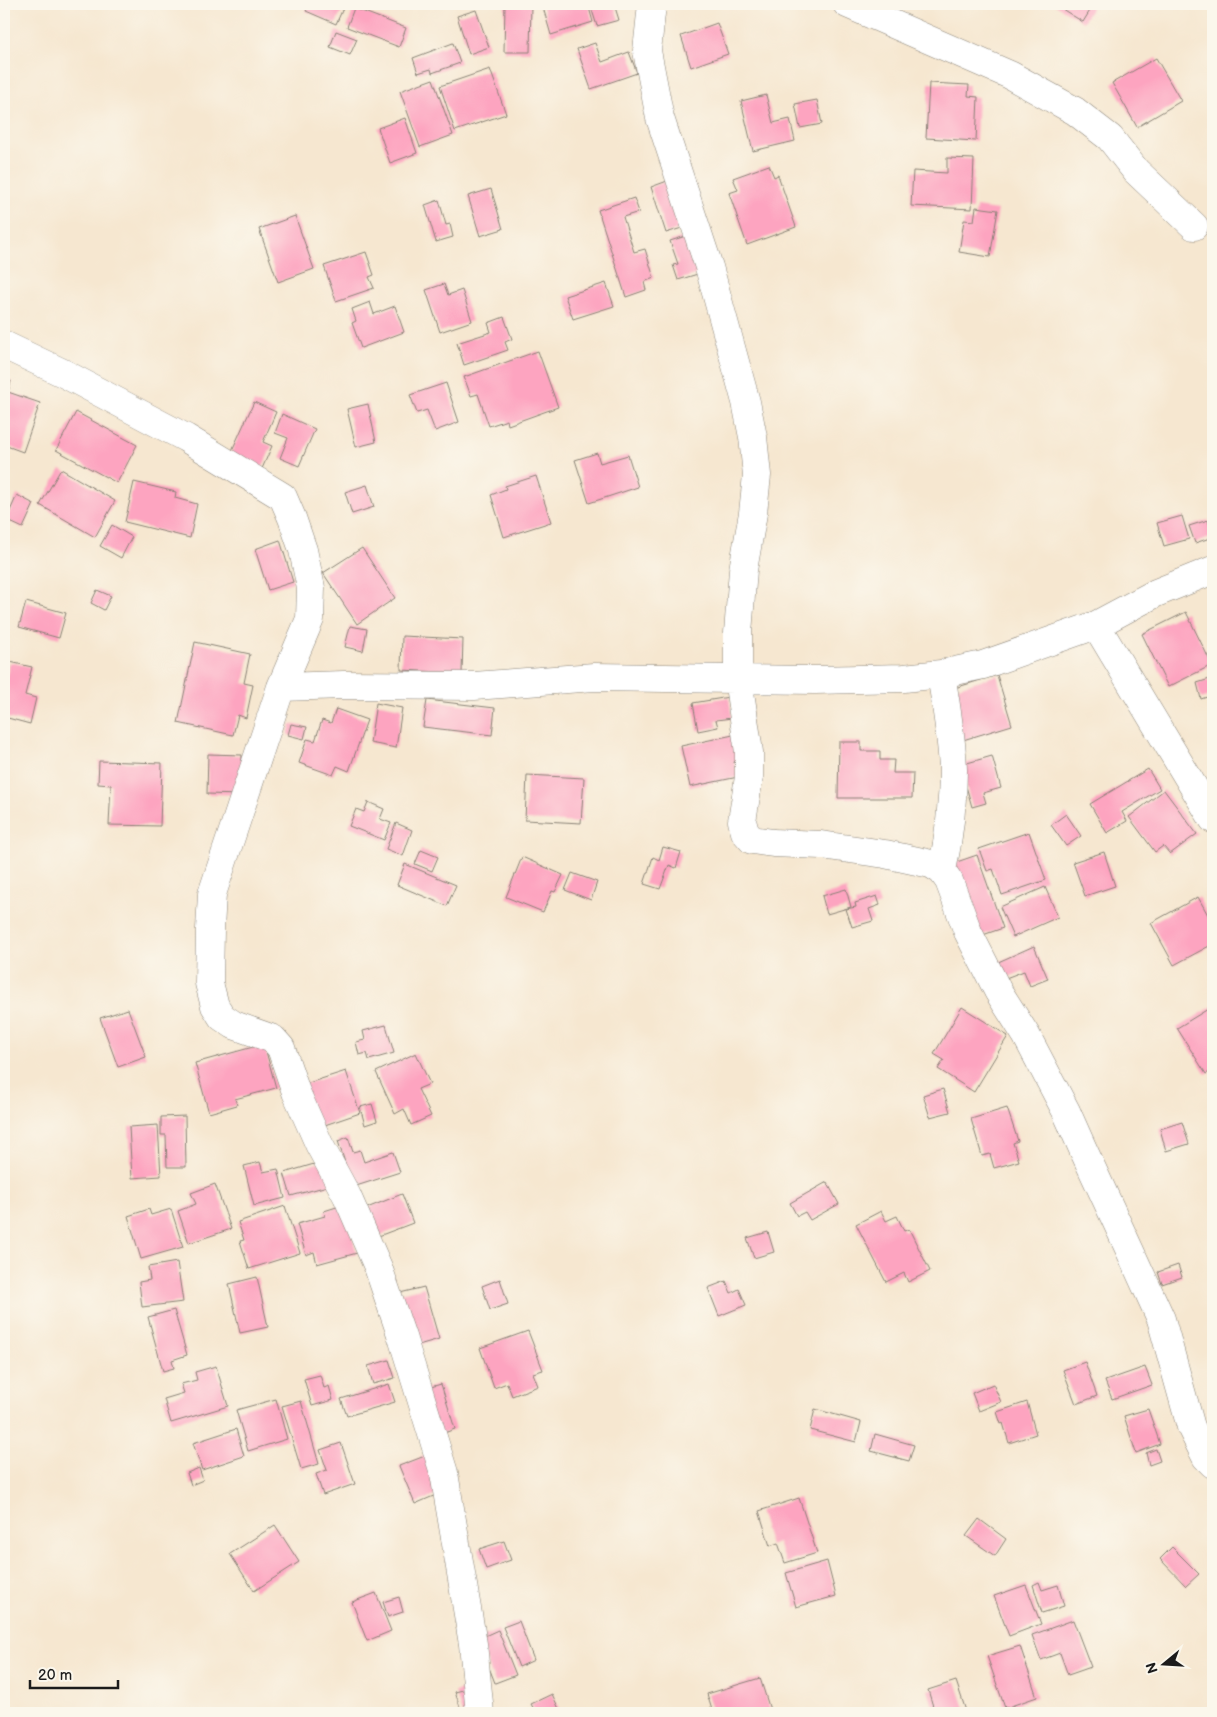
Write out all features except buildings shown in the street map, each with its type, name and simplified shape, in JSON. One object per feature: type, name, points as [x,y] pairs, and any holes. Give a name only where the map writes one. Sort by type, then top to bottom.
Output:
[{"type":"street","points":[[652,4],[647,51],[660,118],[710,268],[746,402],[753,437],[757,475],[753,513],[742,570],[738,633],[738,680],[749,760],[749,777],[742,821],[744,832],[752,840],[821,845],[876,853],[931,864],[942,871],[949,881],[968,932],[998,991],[1031,1043],[1066,1111],[1130,1251],[1161,1319],[1191,1427],[1206,1457],[1213,1464]]},
{"type":"street","points":[[847,4],[1010,75],[1075,111],[1110,138],[1136,170],[1194,226]]},
{"type":"street","points":[[4,345],[63,373],[186,438],[282,497],[292,518],[303,550],[311,588],[310,619],[281,687],[212,894],[209,983],[215,1006],[222,1016],[234,1025],[273,1039],[280,1048],[296,1092],[319,1144],[347,1196],[378,1267],[444,1473],[473,1644],[480,1713]]},
{"type":"street","points":[[281,687],[344,685],[474,686],[594,677],[738,680],[904,678],[941,674],[983,665],[1096,625],[1156,593],[1213,570]]},
{"type":"street","points":[[1096,625],[1213,819]]},
{"type":"street","points":[[941,674],[951,741],[953,770],[950,832],[942,871]]}]
